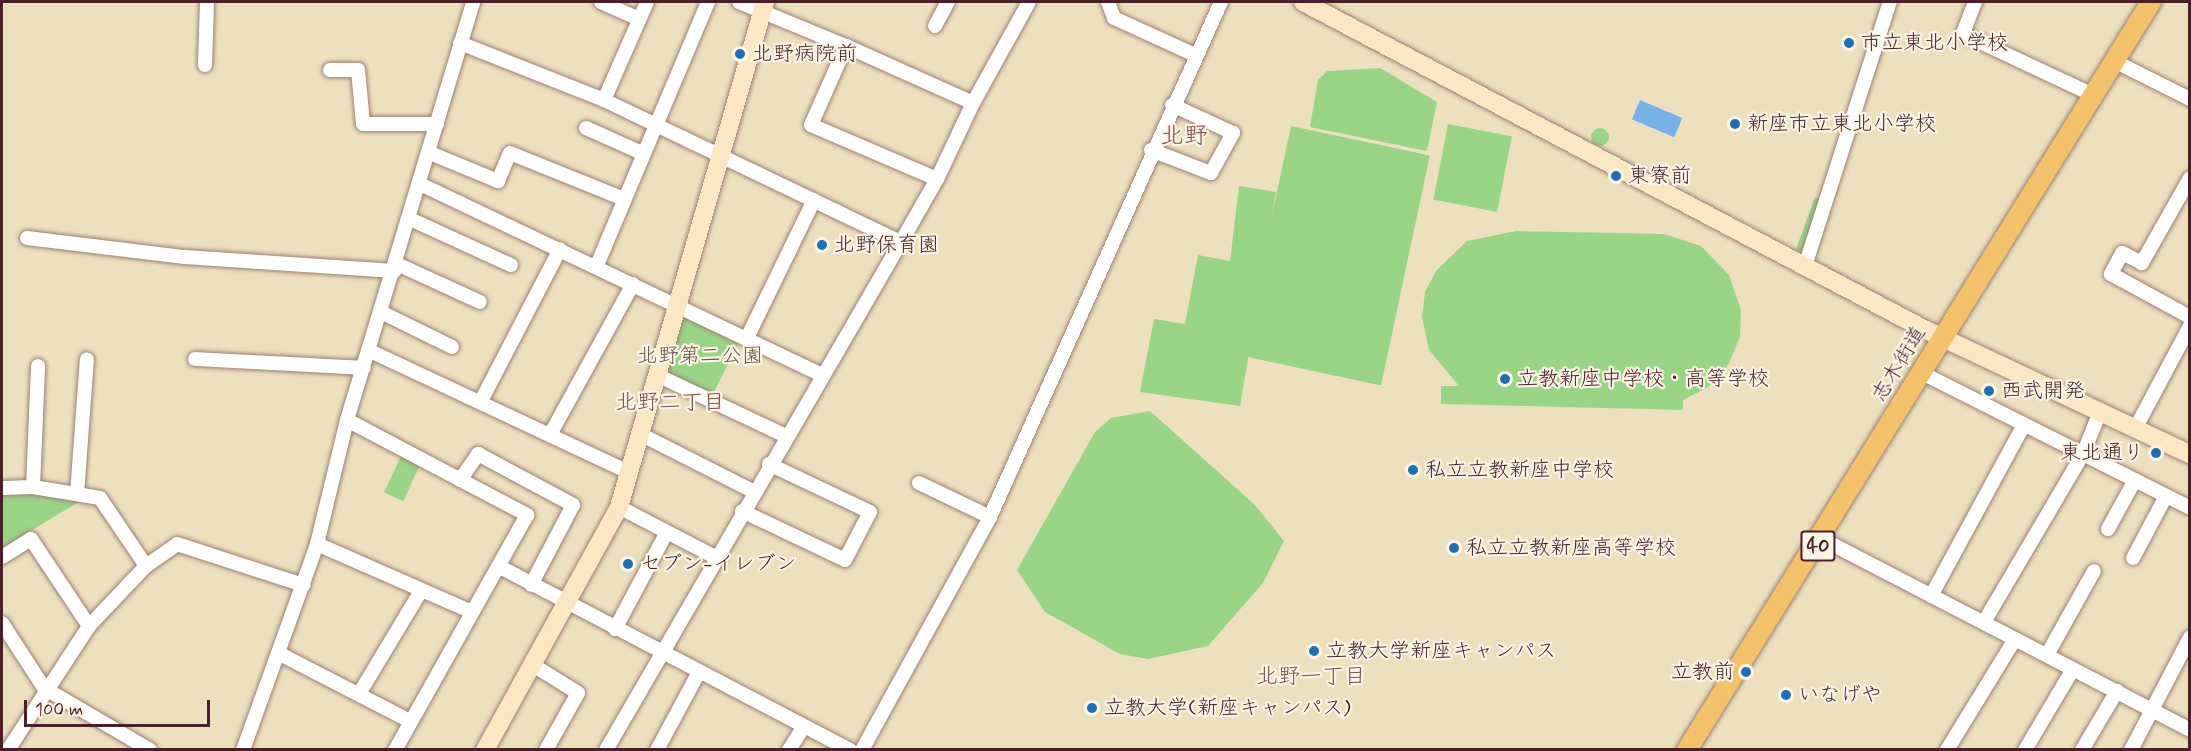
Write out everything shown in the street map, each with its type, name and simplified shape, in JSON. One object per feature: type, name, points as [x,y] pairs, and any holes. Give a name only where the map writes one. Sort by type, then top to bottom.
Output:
[{"type":"main road","name":"志木街道","points":[[1693,748],[1942,338],[2151,2]]},
{"type":"street","points":[[205,65],[207,2]]},
{"type":"street","points":[[243,750],[280,654],[317,544],[347,420],[383,313],[473,2]]},
{"type":"street","points":[[601,2],[639,19]]},
{"type":"street","points":[[604,100],[647,2]]},
{"type":"street","points":[[597,265],[642,153],[708,2]]},
{"type":"street","points":[[739,2],[763,6],[973,103]]},
{"type":"street","points":[[935,26],[948,2]]},
{"type":"street","points":[[606,750],[753,491],[937,179],[973,103],[1029,2]]},
{"type":"street","points":[[1108,2],[1114,18],[1193,54]]},
{"type":"street","points":[[862,750],[990,517],[1193,54],[1221,2]]},
{"type":"street","points":[[1303,2],[1942,338],[2190,454]]},
{"type":"street","points":[[1805,266],[1890,2]]},
{"type":"street","points":[[1975,2],[1963,34],[2093,94]]},
{"type":"street","points":[[485,750],[569,604],[619,507],[659,376],[763,6]]},
{"type":"street","points":[[460,43],[604,100],[901,242]]},
{"type":"street","points":[[846,46],[811,126],[937,179]]},
{"type":"street","points":[[2114,61],[2190,99]]},
{"type":"street","points":[[330,70],[358,70],[363,124],[438,124]]},
{"type":"street","points":[[1151,150],[1211,173],[1233,133],[1172,105]]},
{"type":"street","points":[[586,128],[642,153]]},
{"type":"street","points":[[430,153],[498,182],[510,153],[624,199]]},
{"type":"street","points":[[2190,178],[2142,263],[2122,253],[2111,274],[2190,317]]},
{"type":"street","points":[[420,184],[597,265],[823,375]]},
{"type":"street","points":[[747,338],[814,200]]},
{"type":"street","points":[[410,219],[511,265]]},
{"type":"street","points":[[27,238],[185,257],[396,268],[480,302]]},
{"type":"street","points":[[481,401],[560,249]]},
{"type":"street","points":[[551,433],[633,284]]},
{"type":"street","points":[[383,313],[452,347]]},
{"type":"street","points":[[2135,429],[2190,326]]},
{"type":"street","points":[[370,351],[551,433],[631,473]]},
{"type":"street","points":[[77,494],[87,359]]},
{"type":"street","points":[[195,359],[364,368]]},
{"type":"street","points":[[33,487],[38,366]]},
{"type":"street","points":[[1922,373],[2190,508]]},
{"type":"street","points":[[659,376],[786,436]]},
{"type":"street","points":[[1984,622],[2083,454],[2100,412]]},
{"type":"street","points":[[347,420],[526,515],[500,567],[408,720],[394,750]]},
{"type":"street","points":[[1931,596],[2024,424]]},
{"type":"street","points":[[642,435],[753,491]]},
{"type":"street","points":[[460,480],[477,454],[573,505],[531,585]]},
{"type":"street","points":[[742,511],[845,560],[870,512],[769,464]]},
{"type":"street","points":[[2108,529],[2135,480]]},
{"type":"street","points":[[919,483],[990,517]]},
{"type":"street","points":[[2,488],[33,487],[100,498],[146,566]]},
{"type":"street","points":[[2133,558],[2166,496]]},
{"type":"street","points":[[619,507],[717,558]]},
{"type":"street","points":[[615,629],[667,532]]},
{"type":"street","points":[[2,556],[31,539],[89,626]]},
{"type":"street","points":[[1822,539],[2190,730]]},
{"type":"street","points":[[24,750],[10,746],[44,688],[89,626],[146,566],[177,544],[303,585]]},
{"type":"street","points":[[317,544],[472,612]]},
{"type":"street","points":[[500,567],[698,674],[850,750]]},
{"type":"street","points":[[2047,655],[2094,572]]},
{"type":"street","points":[[359,694],[421,591]]},
{"type":"street","points":[[2,623],[44,688],[129,745],[150,750]]},
{"type":"street","points":[[2131,750],[2190,637]]},
{"type":"street","points":[[1947,750],[2015,639]]},
{"type":"street","points":[[280,654],[408,720]]},
{"type":"street","points":[[532,665],[578,693],[546,750]]},
{"type":"street","points":[[2025,750],[2073,669]]},
{"type":"street","points":[[657,750],[698,674]]},
{"type":"street","points":[[2082,750],[2117,691]]},
{"type":"street","points":[[789,750],[803,728]]},
{"type":"green space","points":[[1380,68],[1437,102],[1427,151],[1310,127],[1318,80],[1327,71]]},
{"type":"green space","points":[[1448,124],[1512,136],[1497,212],[1433,200]]},
{"type":"green space","points":[[1291,126],[1430,156],[1381,385],[1242,356]]},
{"type":"green space","points":[[1600,128],[1606,131],[1609,137],[1606,143],[1600,146],[1594,143],[1591,137],[1594,131]]},
{"type":"green space","points":[[1239,186],[1276,192],[1240,406],[1140,392],[1154,319],[1185,324],[1198,255],[1230,261]]},
{"type":"green space","points":[[1815,197],[1821,200],[1803,253],[1796,249]]},
{"type":"green space","points":[[1516,231],[1664,234],[1701,246],[1729,275],[1741,310],[1740,337],[1728,365],[1708,387],[1683,400],[1683,410],[1441,404],[1441,386],[1459,386],[1429,350],[1422,317],[1425,292],[1436,271],[1467,241]]},
{"type":"green space","name":"北野第二公園","points":[[683,311],[740,340],[712,396],[664,374]]},
{"type":"green space","points":[[1150,411],[1255,505],[1284,541],[1263,583],[1208,646],[1148,659],[1120,654],[1045,612],[1017,570],[1095,432],[1111,418]]},
{"type":"green space","points":[[401,456],[420,465],[403,501],[384,492]]},
{"type":"green space","points":[[39,492],[82,500],[2,548],[2,493]]},
{"type":"water","points":[[1640,100],[1682,118],[1674,137],[1632,119]]},
{"type":"place","name":"市立東北小学校","points":[[1849,43]]},
{"type":"place","name":"北野病院前","points":[[740,54]]},
{"type":"place","name":"新座市立東北小学校","points":[[1735,124]]},
{"type":"place","name":"東寮前","points":[[1616,176]]},
{"type":"place","name":"北野保育園","points":[[822,245]]},
{"type":"place","name":"立教新座中学校・高等学校","points":[[1505,379]]},
{"type":"place","name":"西武開発","points":[[1989,391]]},
{"type":"place","name":"東北通り","points":[[2156,453]]},
{"type":"place","name":"私立立教新座中学校","points":[[1413,470]]},
{"type":"place","name":"私立立教新座高等学校","points":[[1454,548]]},
{"type":"place","name":"セブン-イレブン","points":[[628,564]]},
{"type":"place","name":"立教大学新座キャンパス","points":[[1314,651]]},
{"type":"place","name":"立教前","points":[[1746,672]]},
{"type":"place","name":"いなげや","points":[[1786,695]]},
{"type":"place","name":"立教大学(新座キャンパス)","points":[[1092,708]]},
{"type":"district","name":"北野","points":[[1184,137]]},
{"type":"district","name":"北野二丁目","points":[[670,404]]},
{"type":"district","name":"北野一丁目","points":[[1311,678]]}]
